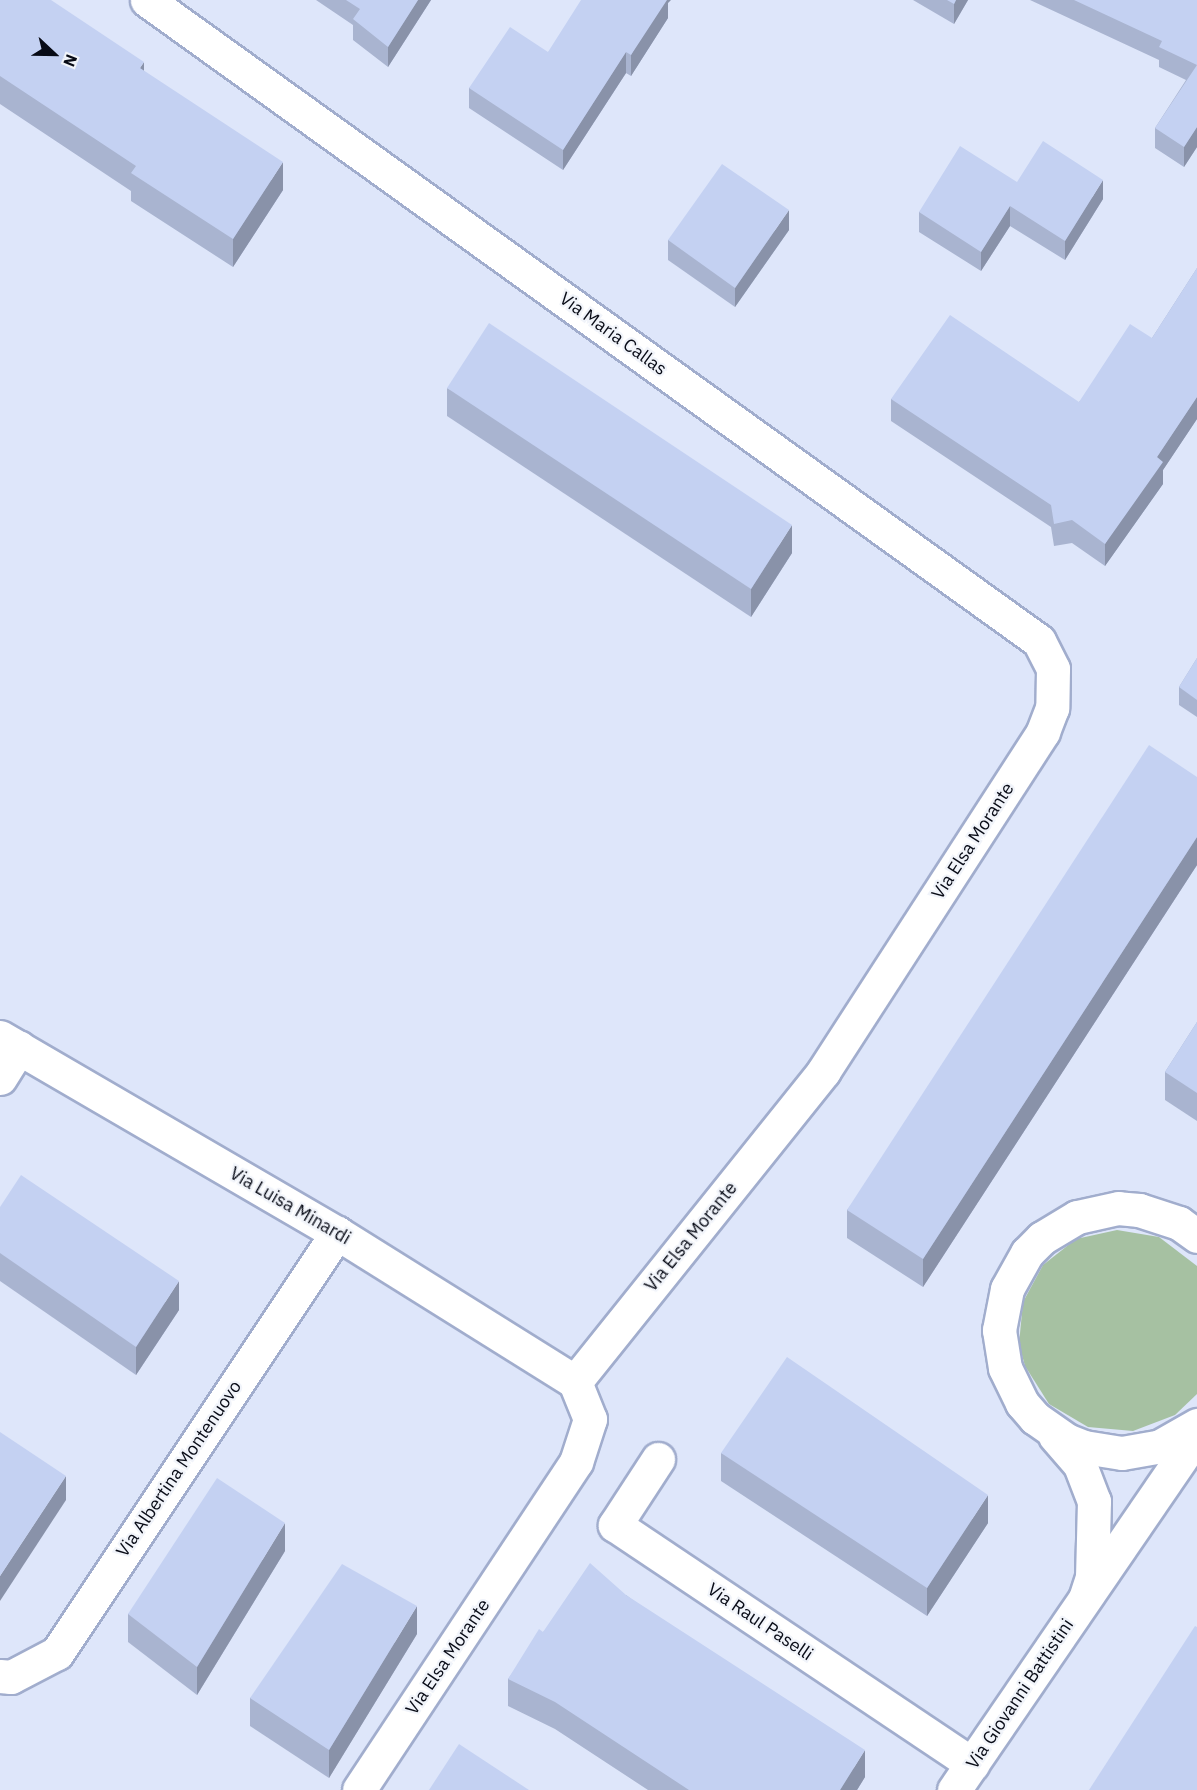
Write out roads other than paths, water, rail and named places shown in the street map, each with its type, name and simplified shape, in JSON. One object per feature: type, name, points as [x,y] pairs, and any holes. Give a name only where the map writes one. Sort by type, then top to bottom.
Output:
[{"type":"street","name":"Via Maria Callas","points":[[147,0],[1040,641],[1053,669],[1054,686]]},
{"type":"street","name":"Via Elsa Morante","points":[[359,1790],[576,1462],[590,1419],[575,1382],[824,1071],[1043,732],[1052,708],[1054,686]]},
{"type":"street","name":"Via Luisa Minardi","points":[[9,1042],[337,1233],[575,1382]]},
{"type":"street","points":[[0,1078],[9,1042]]},
{"type":"street","name":"Via Giovanni Battistini","points":[[1085,1597],[1092,1577],[1095,1530],[1092,1489],[1073,1454],[1022,1403],[1005,1368],[1000,1349],[1001,1310],[1015,1270],[1027,1253],[1059,1226],[1077,1216],[1108,1210],[1160,1215],[1197,1236]]},
{"type":"street","name":"Via Albertina Montenuovo","points":[[0,1676],[11,1677],[57,1653],[337,1233]]},
{"type":"street","name":"Via Giovanni Battistini","points":[[1049,1430],[1084,1447],[1122,1453],[1160,1446],[1197,1425]]},
{"type":"street","name":"Via Giovanni Battistini","points":[[963,1777],[1197,1436]]},
{"type":"street","name":"Via Raul Paselli","points":[[658,1459],[615,1525],[963,1777]]}]
